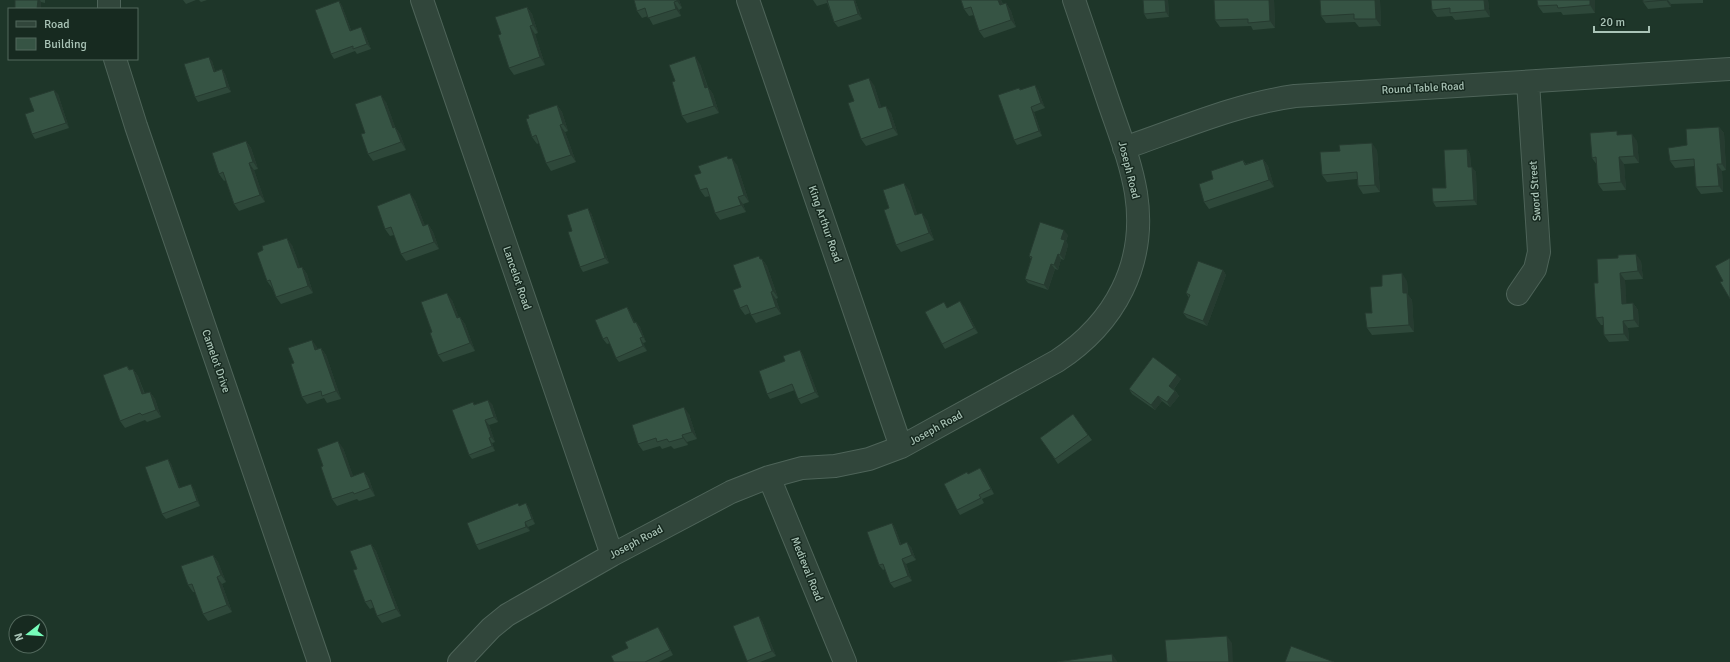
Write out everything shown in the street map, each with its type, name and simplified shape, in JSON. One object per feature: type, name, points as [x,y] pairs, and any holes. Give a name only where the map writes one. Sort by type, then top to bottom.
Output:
[{"type":"street","name":"Lancelot Road","points":[[422,0],[612,555]]},
{"type":"street","name":"King Arthur Road","points":[[748,0],[901,447]]},
{"type":"street","name":"Joseph Road","points":[[459,662],[507,615],[612,555],[731,492],[768,477],[802,468],[835,466],[869,459],[901,447],[1057,361],[1081,345],[1112,311],[1125,285],[1137,242],[1138,209],[1136,193],[1124,148],[1074,0]]},
{"type":"street","name":"Camelot Drive","points":[[115,60],[136,126],[319,662]]},
{"type":"street","name":"Round Table Road","points":[[1124,148],[1250,105],[1272,99],[1295,96],[1730,69]]},
{"type":"street","name":"Sword Street","points":[[1518,294],[1535,269],[1539,252],[1528,82]]},
{"type":"street","name":"Medieval Road","points":[[768,477],[845,662]]},
{"type":"building","points":[[15,0],[38,0],[37,8],[15,8]]},
{"type":"building","points":[[634,0],[677,1],[674,2],[676,9],[648,18],[645,8],[637,11]]},
{"type":"building","points":[[827,0],[854,0],[858,14],[834,22]]},
{"type":"building","points":[[961,0],[998,0],[1000,5],[1006,3],[1011,20],[979,31],[971,7],[964,9]]},
{"type":"building","points":[[1143,0],[1165,0],[1166,12],[1144,14]]},
{"type":"building","points":[[1214,0],[1269,0],[1270,21],[1248,23],[1248,19],[1215,20]]},
{"type":"building","points":[[1320,0],[1375,0],[1376,19],[1354,19],[1354,14],[1321,16]]},
{"type":"building","points":[[1431,0],[1484,0],[1485,10],[1450,13],[1450,8],[1432,10]]},
{"type":"building","points":[[1537,0],[1590,0],[1590,5],[1558,8],[1557,5],[1538,6]]},
{"type":"building","points":[[1643,0],[1666,0],[1643,2]]},
{"type":"building","points":[[339,1],[350,31],[361,27],[367,44],[353,49],[353,46],[331,54],[315,10]]},
{"type":"building","points":[[527,7],[533,25],[530,26],[540,57],[509,68],[498,35],[501,34],[495,17]]},
{"type":"building","points":[[695,56],[705,88],[708,87],[714,106],[682,116],[672,82],[675,81],[669,65]]},
{"type":"building","points":[[209,57],[214,72],[222,69],[227,87],[195,97],[184,64]]},
{"type":"building","points":[[869,78],[879,108],[886,106],[893,128],[861,139],[848,103],[854,101],[848,85]]},
{"type":"building","points":[[1035,85],[1041,103],[1031,107],[1039,131],[1014,140],[998,95],[1019,88],[1020,90]]},
{"type":"building","points":[[54,90],[66,123],[32,134],[25,114],[34,111],[29,98]]},
{"type":"building","points":[[381,95],[393,128],[395,127],[401,142],[368,154],[361,134],[365,133],[355,104]]},
{"type":"building","points":[[557,105],[563,124],[560,125],[571,155],[546,163],[536,135],[532,137],[526,119],[529,118],[528,115]]},
{"type":"building","points":[[1719,127],[1722,164],[1717,164],[1719,186],[1696,187],[1694,159],[1670,161],[1668,148],[1687,145],[1686,129]]},
{"type":"building","points":[[1617,131],[1617,135],[1632,134],[1634,156],[1619,157],[1621,182],[1598,184],[1596,157],[1592,158],[1590,133]]},
{"type":"building","points":[[246,141],[253,162],[249,163],[260,195],[234,204],[223,172],[219,174],[212,153]]},
{"type":"building","points":[[1372,143],[1375,185],[1358,186],[1357,172],[1322,175],[1320,152],[1340,151],[1339,145]]},
{"type":"building","points":[[1467,149],[1468,167],[1472,167],[1474,200],[1433,202],[1432,188],[1446,188],[1444,150]]},
{"type":"building","points":[[727,156],[728,159],[732,158],[744,195],[738,197],[741,205],[715,213],[707,188],[700,190],[694,175],[701,173],[698,166]]},
{"type":"building","points":[[1263,159],[1269,180],[1204,202],[1199,184],[1213,179],[1211,171],[1243,160],[1245,165]]},
{"type":"building","points":[[904,183],[915,215],[922,213],[929,233],[896,245],[884,210],[889,208],[883,190]]},
{"type":"building","points":[[410,193],[423,226],[428,224],[434,242],[401,254],[391,227],[385,229],[377,206]]},
{"type":"building","points":[[588,208],[605,258],[580,267],[568,232],[572,231],[567,215]]},
{"type":"building","points":[[1040,222],[1064,230],[1061,239],[1065,240],[1060,255],[1058,254],[1054,265],[1051,264],[1044,285],[1025,279],[1032,257],[1029,256]]},
{"type":"building","points":[[287,238],[298,268],[302,267],[308,286],[276,297],[270,280],[267,281],[257,253],[263,250],[262,246]]},
{"type":"building","points":[[1636,254],[1638,271],[1620,273],[1622,304],[1633,303],[1634,320],[1623,321],[1624,334],[1604,335],[1603,317],[1596,318],[1594,283],[1598,283],[1597,259],[1618,258],[1618,255]]},
{"type":"building","points":[[759,256],[760,259],[762,259],[773,291],[771,292],[776,307],[751,315],[747,305],[740,308],[733,290],[741,287],[733,265]]},
{"type":"building","points":[[1730,258],[1730,299],[1720,282],[1723,281],[1715,266]]},
{"type":"building","points":[[1198,261],[1223,270],[1203,321],[1183,313],[1190,295],[1186,293]]},
{"type":"building","points":[[1402,273],[1403,293],[1407,293],[1409,325],[1367,328],[1365,313],[1372,313],[1370,287],[1382,286],[1382,275]]},
{"type":"building","points":[[447,293],[457,318],[460,317],[470,343],[438,355],[430,333],[432,332],[421,302]]},
{"type":"building","points":[[960,301],[974,328],[942,344],[925,312],[944,302],[947,308]]},
{"type":"building","points":[[627,307],[634,323],[636,322],[643,337],[640,338],[643,346],[616,358],[607,337],[603,339],[595,320]]},
{"type":"building","points":[[312,340],[315,350],[321,348],[336,391],[322,396],[321,391],[302,397],[291,364],[294,363],[288,348]]},
{"type":"building","points":[[800,350],[815,392],[798,399],[792,384],[767,394],[759,371],[785,361],[783,356]]},
{"type":"building","points":[[1153,357],[1177,375],[1169,386],[1175,391],[1167,402],[1158,396],[1151,405],[1129,389]]},
{"type":"building","points":[[127,366],[129,370],[133,369],[142,394],[150,392],[156,410],[142,415],[140,413],[120,421],[103,375]]},
{"type":"building","points":[[488,400],[494,417],[485,420],[491,437],[489,438],[492,446],[469,455],[452,410],[473,402],[474,405]]},
{"type":"building","points":[[684,407],[692,432],[682,435],[683,438],[669,442],[667,439],[657,442],[656,438],[638,444],[632,425]]},
{"type":"building","points":[[1073,414],[1088,435],[1055,459],[1040,438]]},
{"type":"building","points":[[338,441],[351,477],[364,472],[370,488],[354,494],[353,492],[332,499],[321,467],[323,466],[317,449]]},
{"type":"building","points":[[168,459],[179,488],[191,484],[197,501],[162,514],[145,467]]},
{"type":"building","points":[[980,468],[991,489],[979,495],[981,498],[957,510],[944,484],[967,472],[968,474]]},
{"type":"building","points":[[518,503],[519,506],[526,503],[532,519],[525,522],[526,527],[476,545],[467,523]]},
{"type":"building","points":[[892,523],[900,545],[907,542],[912,555],[902,559],[908,576],[890,583],[883,564],[879,565],[867,532]]},
{"type":"building","points":[[371,544],[396,609],[377,616],[371,600],[365,602],[353,570],[357,569],[350,551]]},
{"type":"building","points":[[213,555],[221,575],[217,577],[227,605],[203,614],[192,584],[188,585],[181,566]]},
{"type":"building","points":[[759,616],[772,651],[747,661],[733,626]]},
{"type":"building","points":[[658,627],[670,650],[645,662],[614,662],[611,656],[628,648],[625,642]]},
{"type":"building","points":[[1227,636],[1229,662],[1167,662],[1165,640]]},
{"type":"building","points":[[1291,646],[1334,662],[1285,662]]},
{"type":"building","points":[[1112,654],[1113,662],[1057,662]]}]
